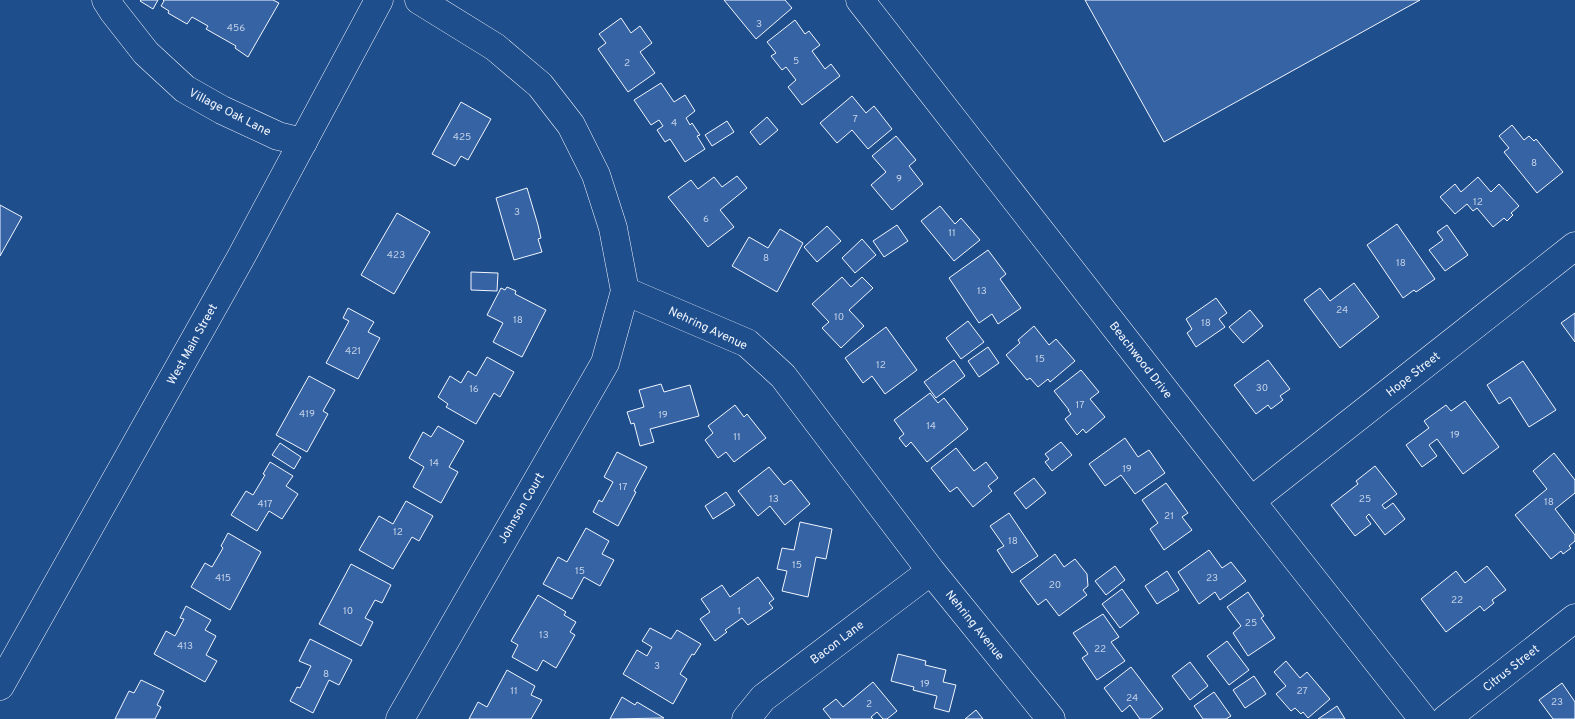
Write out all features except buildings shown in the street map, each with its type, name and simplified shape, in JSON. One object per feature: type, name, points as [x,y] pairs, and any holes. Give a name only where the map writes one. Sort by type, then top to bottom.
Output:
[{"type":"street","name":"Village Oak Lane","points":[[106,0],[113,12],[146,53],[185,89],[222,110],[278,136],[303,142]]},
{"type":"street","name":"West Main Street","points":[[0,686],[240,259],[379,0]]},
{"type":"street","points":[[419,0],[495,47],[540,85],[571,125],[596,174],[613,228],[625,291]]},
{"type":"street","name":"Beachwood Drive","points":[[860,0],[1251,502],[1423,719]]},
{"type":"street","name":"Hope Street","points":[[1251,502],[1575,246]]},
{"type":"street","name":"Nehring Avenue","points":[[625,291],[747,343],[782,376],[932,571],[1051,719]]},
{"type":"street","name":"Johnson Court","points":[[400,719],[605,363],[625,291]]},
{"type":"street","name":"Bacon Lane","points":[[746,719],[763,698],[932,571]]},
{"type":"street","name":"Citrus Street","points":[[1446,719],[1575,618]]}]
